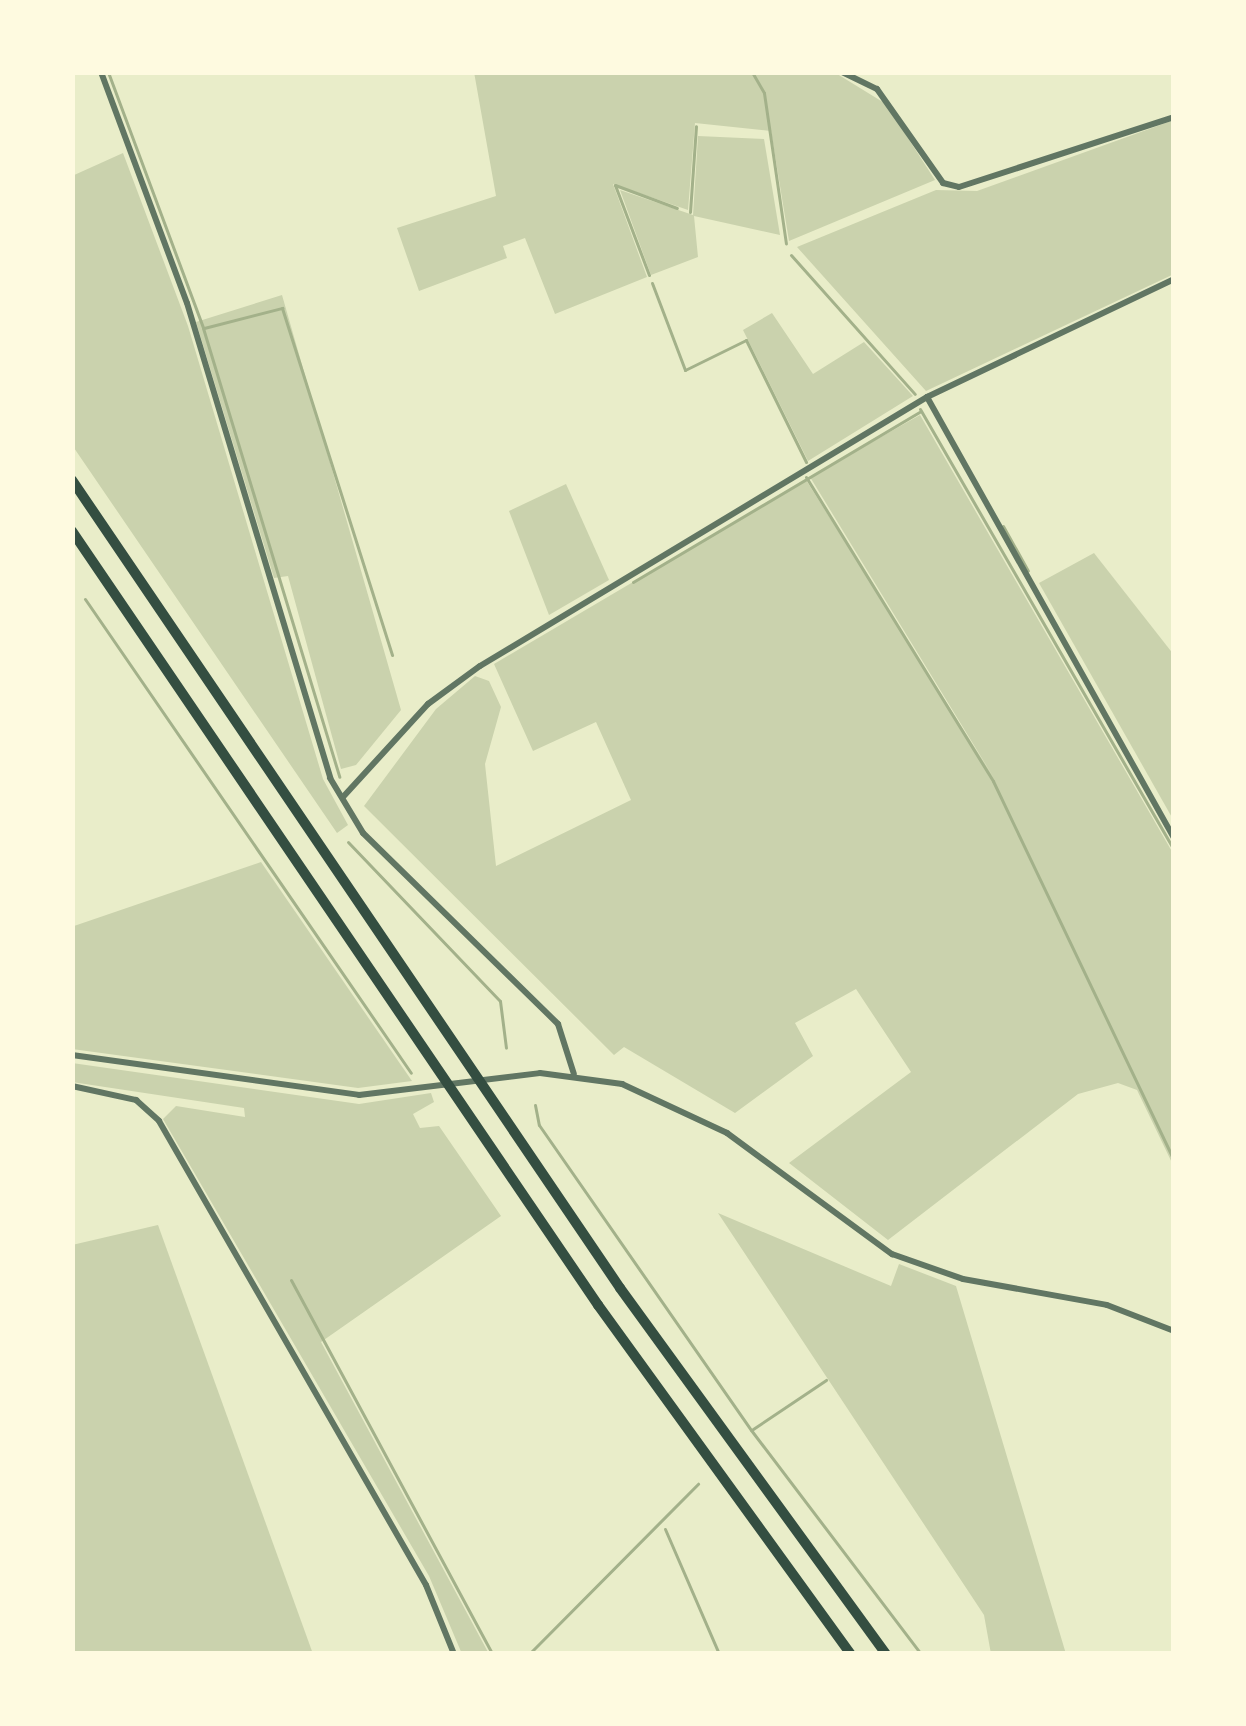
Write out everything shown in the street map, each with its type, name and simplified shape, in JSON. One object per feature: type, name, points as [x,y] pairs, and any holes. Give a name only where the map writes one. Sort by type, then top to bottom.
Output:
[{"type":"highway","points":[[72,480],[620,1288],[886,1654]]},
{"type":"highway","points":[[72,531],[598,1305],[851,1654]]},
{"type":"street","points":[[101,72],[187,303],[342,798],[364,832],[558,1024],[574,1074]]},
{"type":"street","points":[[842,72],[877,89],[944,183],[959,188],[1174,117]]},
{"type":"street","points":[[342,798],[428,704],[480,666],[927,397],[1174,279]]},
{"type":"street","points":[[927,397],[1174,838]]},
{"type":"street","points":[[72,1055],[359,1095],[574,1074],[698,1114],[892,1254],[963,1279],[1107,1305],[1174,1331]]},
{"type":"street","points":[[72,1086],[136,1100],[159,1121],[426,1585],[454,1654]]},
{"type":"green space","points":[[474,72],[834,72],[886,104],[935,180],[789,241],[771,131],[695,123],[688,210],[613,184],[647,277],[555,314],[525,238],[503,246],[507,258],[419,291],[397,228],[496,196]]},
{"type":"green space","points":[[1174,120],[1174,274],[926,391],[797,247],[936,190],[977,191]]},
{"type":"green space","points":[[698,136],[764,139],[780,235],[694,216],[698,257],[651,275],[620,190],[693,215]]},
{"type":"green space","points":[[123,153],[188,326],[323,779],[348,825],[337,833],[72,445],[72,176]]},
{"type":"green space","points":[[282,295],[401,710],[356,765],[341,769],[288,576],[274,578],[196,322]]},
{"type":"green space","points":[[772,313],[813,374],[864,342],[913,396],[808,461],[743,330]]},
{"type":"green space","points":[[920,415],[1174,855],[1174,1167],[1137,1090],[1118,1083],[1078,1094],[888,1240],[789,1163],[911,1072],[856,989],[795,1023],[813,1056],[735,1113],[624,1047],[614,1055],[364,806],[436,709],[475,676],[489,681],[501,707],[485,764],[496,866],[631,800],[596,722],[533,751],[494,664],[806,480],[994,778],[810,477]]},
{"type":"green space","points":[[566,484],[609,580],[549,615],[509,511]]},
{"type":"green space","points":[[1094,553],[1174,655],[1174,821],[1039,583]]},
{"type":"green space","points":[[261,862],[412,1081],[358,1088],[72,1049],[74,926]]},
{"type":"green space","points":[[72,1063],[359,1104],[431,1093],[434,1102],[413,1114],[420,1128],[439,1126],[501,1216],[321,1342],[489,1654],[462,1654],[429,1576],[163,1119],[176,1106],[245,1117],[244,1108],[72,1082]]},
{"type":"green space","points":[[718,1213],[891,1286],[899,1264],[956,1286],[1066,1654],[991,1654],[984,1615]]},
{"type":"green space","points":[[158,1225],[313,1654],[72,1654],[72,1245]]},
{"type":"waterway","points":[[108,72],[203,328],[339,777]]},
{"type":"waterway","points":[[752,72],[764,93],[786,243]]},
{"type":"waterway","points":[[690,212],[696,126]]},
{"type":"waterway","points":[[649,275],[615,185],[677,208]]},
{"type":"waterway","points":[[791,255],[915,394]]},
{"type":"waterway","points":[[652,283],[685,370],[746,340],[806,462]]},
{"type":"waterway","points":[[204,328],[282,308],[392,655]]},
{"type":"waterway","points":[[920,409],[1174,850]]},
{"type":"waterway","points":[[633,582],[919,412]]},
{"type":"waterway","points":[[806,477],[993,781],[1174,1161]]},
{"type":"waterway","points":[[1003,526],[1028,571]]},
{"type":"waterway","points":[[85,599],[411,1073]]},
{"type":"waterway","points":[[348,842],[500,1001],[506,1048]]},
{"type":"waterway","points":[[535,1105],[539,1125],[751,1430],[921,1654]]},
{"type":"waterway","points":[[291,1280],[492,1654]]},
{"type":"waterway","points":[[753,1429],[826,1380]]},
{"type":"waterway","points":[[529,1654],[698,1484]]},
{"type":"waterway","points":[[665,1529],[719,1654]]}]
